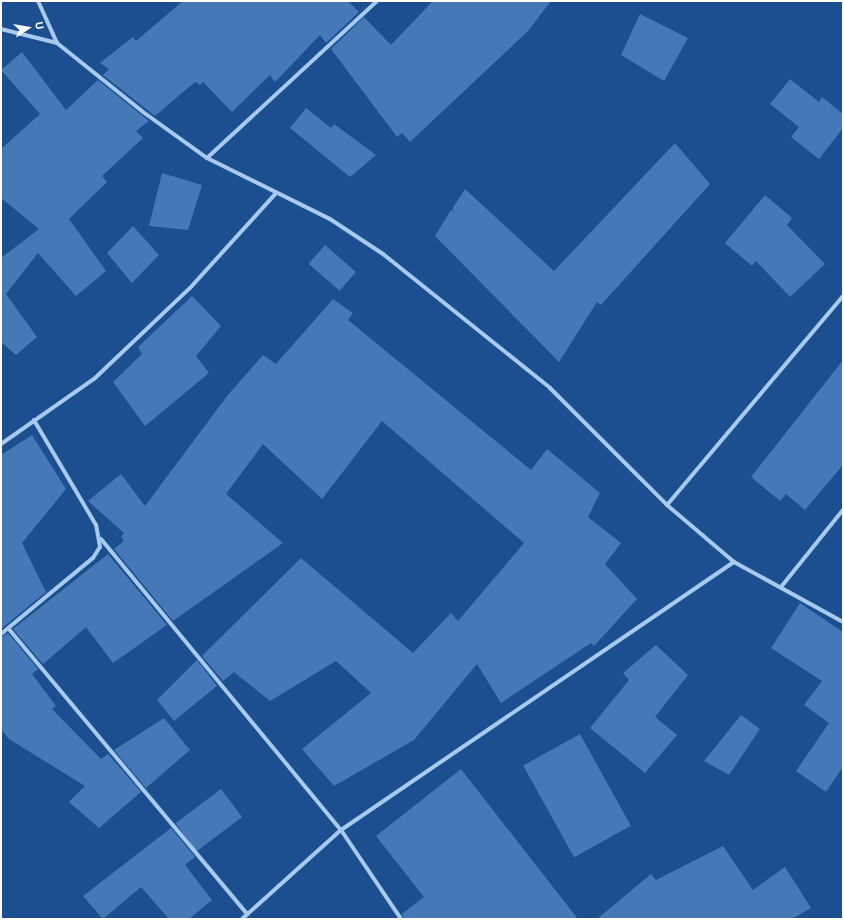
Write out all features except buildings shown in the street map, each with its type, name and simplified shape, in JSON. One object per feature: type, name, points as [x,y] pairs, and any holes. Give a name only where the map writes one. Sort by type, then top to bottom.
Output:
[{"type":"street","points":[[38,1],[57,43]]},
{"type":"street","points":[[207,158],[377,1]]},
{"type":"street","points":[[1,34],[3,30],[57,43],[207,158],[330,219],[389,259],[550,388],[667,505],[734,562],[843,622]]},
{"type":"street","points":[[1,444],[105,368],[190,288],[276,193]]},
{"type":"street","points":[[667,505],[843,296]]},
{"type":"street","points":[[34,420],[102,539],[341,830],[401,919]]},
{"type":"street","points":[[781,587],[843,510]]},
{"type":"street","points":[[1,634],[93,558],[102,539]]},
{"type":"street","points":[[242,919],[341,830],[734,562]]},
{"type":"street","points":[[8,628],[247,914]]}]
